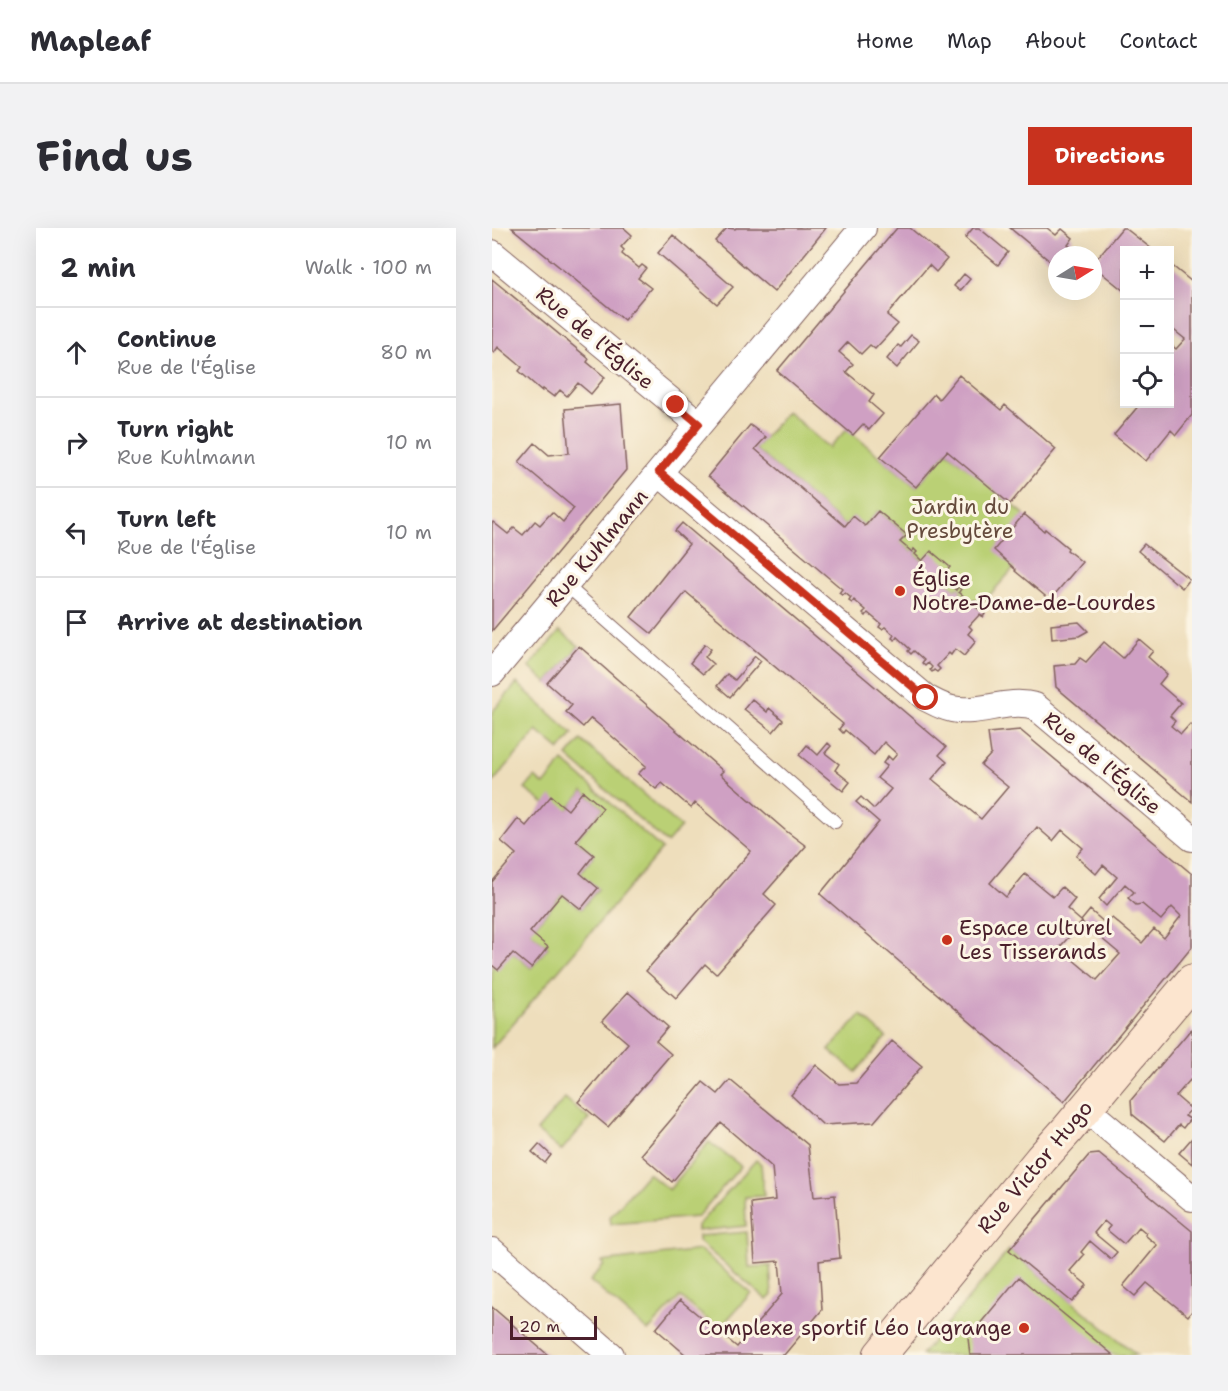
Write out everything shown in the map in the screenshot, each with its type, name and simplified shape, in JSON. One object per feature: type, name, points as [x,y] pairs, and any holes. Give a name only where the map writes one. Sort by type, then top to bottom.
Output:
[{"type":"street","name":"Rue Kuhlmann","points":[[492,674],[863,228]]},
{"type":"street","name":"Rue de l'Église","points":[[492,253],[699,424]]},
{"type":"street","name":"Rue de l'Église","points":[[659,472],[926,698],[953,710],[969,710],[1002,704],[1025,703],[1035,706],[1192,838]]},
{"type":"street","name":"Rue Victor Hugo","points":[[880,1355],[1041,1159],[1192,981]]},
{"type":"street","points":[[1085,1108],[1192,1198]]},
{"type":"street","points":[[492,1251],[611,1355]]},
{"type":"lane","points":[[566,585],[835,822]]},
{"type":"green space","name":"Jardin du Presbytère","points":[[787,411],[829,448],[847,429],[916,487],[947,451],[1024,514],[1014,568],[978,608],[974,605],[976,603],[974,600],[972,603],[959,592],[961,589],[958,587],[956,590],[945,580],[947,578],[945,575],[942,577],[915,554],[917,552],[915,549],[912,552],[900,542],[906,534],[878,511],[865,526],[853,517],[845,526],[755,449]]},
{"type":"green space","points":[[560,631],[579,646],[547,683],[529,667]]},
{"type":"green space","points":[[517,683],[573,734],[560,750],[537,731],[492,783],[492,712]]},
{"type":"green space","points":[[581,740],[681,827],[667,843],[567,756]]},
{"type":"green space","points":[[563,761],[662,849],[492,1048],[492,965],[513,953],[531,968],[548,947],[530,932],[562,894],[581,909],[598,889],[580,873],[594,855],[576,840],[603,808],[583,791],[568,810],[545,804],[525,789],[535,777],[544,785]]},
{"type":"green space","points":[[861,1015],[886,1037],[856,1072],[829,1050]]},
{"type":"green space","points":[[565,1098],[589,1119],[561,1151],[537,1131]]},
{"type":"green space","points":[[709,1142],[741,1166],[697,1217],[611,1224],[610,1217],[648,1173],[669,1190]]},
{"type":"green space","points":[[756,1160],[761,1164],[764,1196],[745,1197],[746,1226],[697,1231],[697,1226]]},
{"type":"green space","points":[[747,1232],[749,1267],[770,1266],[772,1295],[767,1300],[698,1241],[698,1236]]},
{"type":"green space","points":[[700,1250],[751,1293],[719,1329],[680,1297],[648,1331],[590,1281],[604,1265],[601,1262]]},
{"type":"green space","name":"Complexe sportif Léo Lagrange","points":[[1009,1250],[1137,1355],[921,1355]]},
{"type":"building","points":[[512,228],[624,228],[632,235],[621,247],[624,250],[622,254],[639,268],[642,265],[646,268],[638,278],[651,288],[624,320]]},
{"type":"building","points":[[727,228],[826,228],[774,292],[715,241]]},
{"type":"building","points":[[897,228],[910,228],[947,259],[936,272],[929,265],[887,315],[898,324],[875,349],[870,345],[861,354],[848,342],[839,352],[853,364],[846,372],[874,395],[869,402],[883,414],[869,430],[863,424],[853,435],[777,371]]},
{"type":"building","points":[[973,228],[979,228],[1008,252],[998,265],[965,238]]},
{"type":"building","points":[[1010,228],[1047,228],[1056,235],[1062,229],[1073,238],[1069,246],[1048,246],[1048,260]]},
{"type":"building","points":[[1122,228],[1148,246],[1120,246],[1120,288],[1102,273],[1102,252]]},
{"type":"building","points":[[673,235],[733,287],[717,304],[658,253]]},
{"type":"building","points":[[1174,267],[1192,282],[1192,415],[1176,435],[1171,430],[1146,461],[1114,435],[1137,408],[1174,408],[1174,347],[1176,349],[1185,339],[1174,330]]},
{"type":"building","points":[[964,274],[970,279],[960,291],[954,286]]},
{"type":"building","points":[[492,279],[589,359],[587,362],[605,377],[591,394],[578,383],[567,396],[560,390],[554,397],[543,389],[542,391],[519,371],[522,367],[498,347],[494,353],[492,351]]},
{"type":"building","points":[[911,335],[919,341],[897,368],[887,359],[898,345],[901,347]]},
{"type":"building","points":[[959,375],[1001,410],[1005,405],[1056,449],[1010,504],[947,451],[916,487],[880,457],[934,394],[939,399]]},
{"type":"building","points":[[621,404],[626,470],[492,631],[492,523],[508,534],[514,528],[523,535],[535,521],[540,525],[552,512],[563,522],[574,508],[519,462],[535,443],[549,455],[569,453],[565,409]]},
{"type":"building","name":"Église Notre-Dame-de-Lourdes","points":[[750,425],[766,437],[755,449],[845,526],[853,516],[865,526],[878,511],[907,535],[900,542],[912,552],[914,549],[917,552],[915,554],[922,561],[931,551],[950,567],[941,577],[944,575],[947,578],[945,580],[956,590],[958,587],[961,589],[959,592],[972,603],[974,600],[977,602],[974,605],[980,610],[982,607],[985,614],[983,617],[980,614],[969,626],[972,629],[968,634],[976,641],[964,656],[955,649],[937,666],[940,669],[937,672],[934,670],[932,672],[930,670],[932,667],[928,663],[925,666],[922,663],[924,660],[914,651],[911,654],[908,651],[910,649],[897,637],[895,640],[892,638],[894,635],[885,627],[882,629],[879,627],[881,624],[868,613],[866,616],[863,613],[866,610],[854,600],[852,603],[849,601],[851,598],[845,593],[842,595],[839,593],[842,589],[708,476]]},
{"type":"building","points":[[1024,514],[1068,548],[1067,550],[1082,562],[1050,600],[994,550]]},
{"type":"building","points":[[682,523],[946,747],[939,755],[947,762],[932,779],[981,819],[1008,787],[981,765],[991,754],[988,733],[1020,730],[1192,874],[1192,947],[1064,1102],[820,894],[879,822],[856,802],[861,797],[874,809],[891,789],[877,778],[887,766],[883,763],[888,756],[892,760],[897,754],[884,742],[874,755],[845,730],[843,733],[839,729],[843,724],[686,592],[652,634],[631,617],[689,544],[675,531]],"holes":[[[1037,827],[1053,841],[1062,830],[1083,848],[1076,856],[1096,874],[1103,865],[1117,877],[1099,899],[1106,906],[1125,884],[1134,892],[1128,898],[1136,905],[1142,904],[1161,920],[1172,907],[1181,916],[1164,938],[1154,929],[1142,943],[1112,918],[1106,924],[1090,910],[1081,921],[1067,909],[1075,899],[1062,887],[1053,897],[1025,874],[1006,897],[990,883]],[[1082,922],[1120,954],[1097,980],[1059,948]]]},
{"type":"building","points":[[1144,544],[1189,579],[1182,588],[1138,551]]},
{"type":"building","points":[[1079,622],[1088,631],[1079,636],[1052,639],[1051,625]]},
{"type":"building","points":[[1139,639],[1153,651],[1148,657],[1167,674],[1159,684],[1181,703],[1170,716],[1175,721],[1171,726],[1181,734],[1190,724],[1192,726],[1192,802],[1056,687],[1054,666],[1075,664],[1080,658],[1086,662],[1104,642],[1123,658]]},
{"type":"building","points":[[705,644],[711,649],[705,657],[713,664],[703,674],[690,663]]},
{"type":"building","points":[[579,646],[723,771],[720,774],[806,846],[764,894],[776,905],[716,974],[705,964],[676,998],[646,971],[751,851],[695,803],[691,808],[662,783],[656,789],[638,774],[646,766],[591,718],[583,727],[566,712],[572,705],[547,683]]},
{"type":"building","points":[[755,656],[761,661],[730,697],[717,686],[727,674],[735,680]]},
{"type":"building","points":[[752,699],[767,712],[769,708],[783,720],[773,732],[744,709]]},
{"type":"building","points":[[828,743],[831,746],[825,753],[839,764],[835,770],[850,782],[843,791],[799,755],[807,745],[818,755]]},
{"type":"building","points":[[583,791],[603,808],[576,840],[594,855],[580,873],[598,888],[581,909],[562,894],[530,932],[548,947],[531,968],[513,953],[498,970],[492,965],[492,882],[516,854],[501,841],[518,819],[526,826],[551,796],[568,810]]},
{"type":"building","points":[[628,992],[668,1027],[656,1041],[671,1054],[608,1127],[578,1102],[628,1043],[602,1021]]},
{"type":"building","points":[[1192,1028],[1192,1082],[1190,1080],[1176,1096],[1191,1109],[1185,1116],[1190,1119],[1183,1128],[1179,1125],[1165,1141],[1132,1114],[1131,1100]]},
{"type":"building","points":[[892,1041],[922,1066],[874,1122],[823,1125],[791,1095],[816,1065],[839,1084],[856,1083]]},
{"type":"building","points":[[730,1080],[808,1145],[814,1197],[835,1195],[840,1258],[819,1261],[822,1310],[784,1355],[686,1355],[656,1329],[680,1300],[737,1347],[782,1294],[779,1261],[755,1263],[751,1203],[775,1200],[772,1167],[721,1123],[672,1182],[641,1155],[703,1082],[718,1094]]},
{"type":"building","points":[[1192,1138],[1192,1164],[1179,1153]]},
{"type":"building","points":[[539,1144],[551,1155],[545,1163],[532,1152]]},
{"type":"building","points":[[1099,1154],[1192,1231],[1192,1311],[1188,1316],[1147,1283],[1135,1296],[1123,1286],[1157,1245],[1139,1227],[1124,1244],[1107,1230],[1110,1226],[1104,1221],[1094,1233],[1117,1252],[1111,1259],[1090,1241],[1081,1252],[1084,1255],[1070,1271],[1087,1285],[1072,1302],[1009,1250],[1089,1155]]},
{"type":"building","points":[[1019,1277],[1113,1355],[970,1355],[968,1338]]},
{"type":"building","points":[[492,1307],[548,1355],[492,1355]]},
{"type":"place","name":"Église Notre-Dame-de-Lourdes","points":[[900,591]]},
{"type":"place","name":"Espace culturel Les Tisserands","points":[[947,940]]},
{"type":"place","name":"Complexe sportif Léo Lagrange","points":[[1024,1328]]},
{"type":"route","points":[[676,405],[699,424],[659,472],[926,698]]}]
